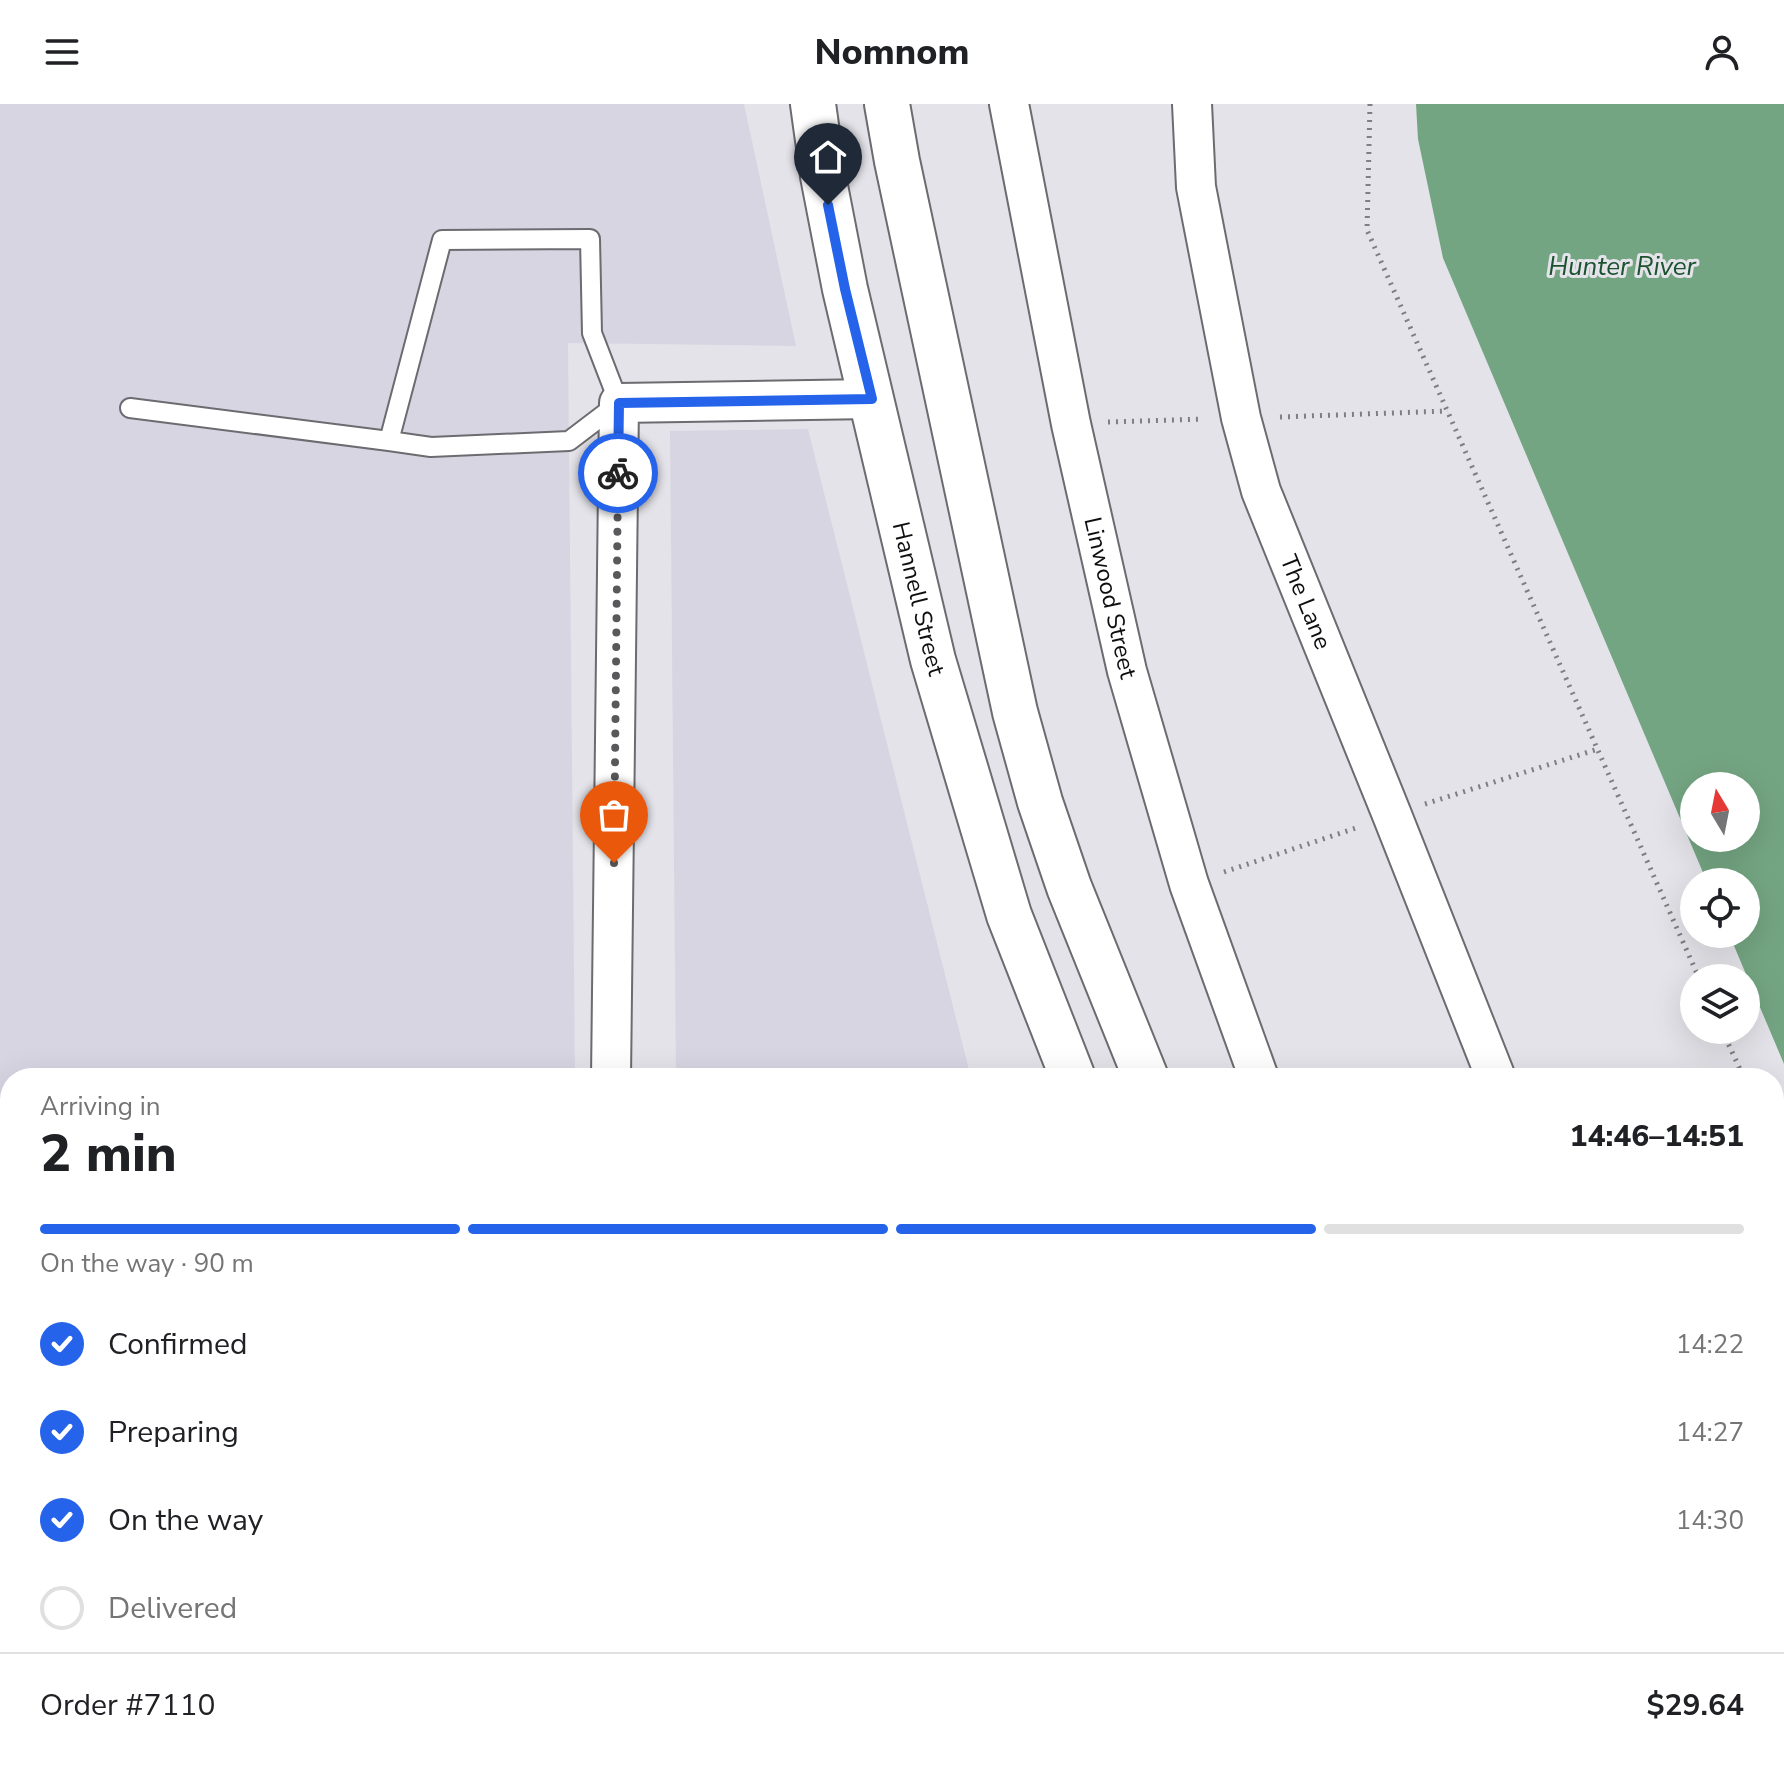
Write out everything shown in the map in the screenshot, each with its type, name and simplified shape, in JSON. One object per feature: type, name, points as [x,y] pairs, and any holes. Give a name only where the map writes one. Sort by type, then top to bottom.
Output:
[{"type":"main road","name":"Hannell Street","points":[[813,104],[823,176],[845,289],[937,675],[1009,915],[1069,1068]]},
{"type":"main road","points":[[887,104],[1015,712],[1040,802],[1069,887],[1142,1068]]},
{"type":"street","name":"Linwood Street","points":[[1009,104],[1071,424],[1127,671],[1189,884],[1255,1068]]},
{"type":"street","name":"The Lane","points":[[1192,104],[1196,187],[1241,418],[1261,491],[1492,1068]]},
{"type":"street","points":[[611,1068],[619,403],[872,399]]},
{"type":"lane","points":[[130,408],[431,447],[569,441],[619,403],[592,333],[590,239],[442,240],[389,441]]},
{"type":"path","points":[[1370,104],[1367,230],[1693,964]]},
{"type":"path","points":[[1728,1044],[1739,1068]]},
{"type":"shaded area","points":[[0,104],[744,104],[796,346],[568,343],[575,1068],[0,1068]]},
{"type":"shaded area","points":[[808,429],[968,1068],[676,1068],[670,431]]},
{"type":"water","name":"Hunter River","points":[[1416,104],[1784,104],[1784,1064],[1760,1007],[1760,964],[1742,964],[1735,948],[1760,948],[1760,868],[1701,868],[1694,852],[1760,852],[1760,772],[1680,772],[1680,818],[1443,258],[1418,139]]},
{"type":"way so far","points":[[614,863],[618,473]]},
{"type":"route","points":[[618,473],[619,403],[872,399],[828,205]]}]
